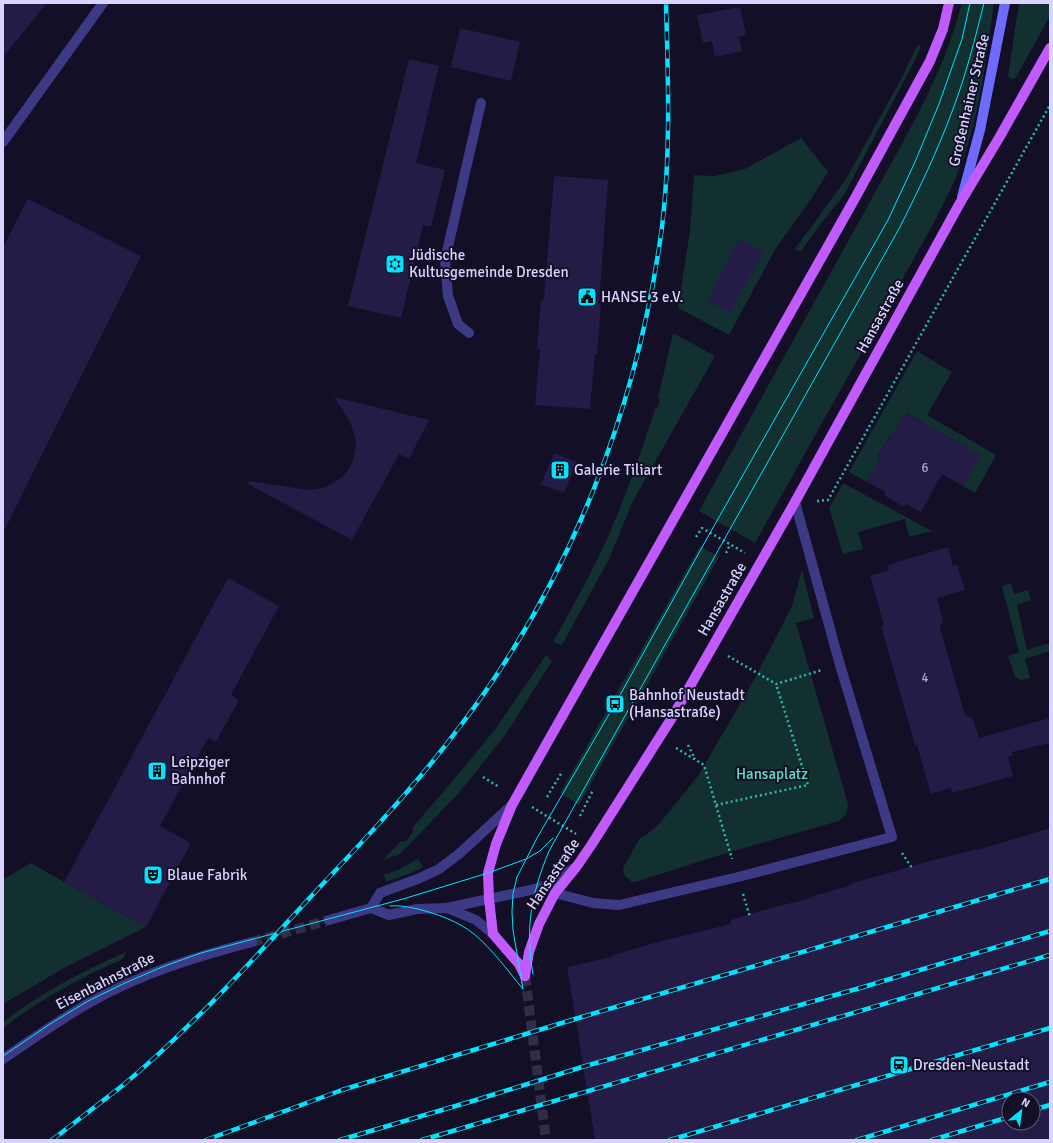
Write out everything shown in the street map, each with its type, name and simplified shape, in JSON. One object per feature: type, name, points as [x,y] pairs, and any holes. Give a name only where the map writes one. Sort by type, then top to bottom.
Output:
[{"type":"main road","points":[[493,934],[488,873],[496,844],[512,805],[850,206],[930,61],[943,29],[949,3]]},
{"type":"main road","name":"Großenhainer Straße","points":[[960,203],[980,130],[1005,3]]},
{"type":"main road","name":"Hansastraße","points":[[493,934],[519,964],[525,976],[529,952],[539,924],[555,893],[577,866],[673,716],[795,502],[960,203],[1050,48]]},
{"type":"street","points":[[3,142],[103,3]]},
{"type":"street","points":[[469,333],[458,324],[448,296],[445,260],[481,103]]},
{"type":"street","points":[[555,893],[593,903],[619,905],[738,877],[892,837],[840,665],[795,502]]},
{"type":"street","points":[[372,908],[380,893],[439,869],[459,854],[512,805]]},
{"type":"street","points":[[329,920],[372,908],[389,915],[417,909],[447,908],[535,889],[553,883],[577,866]]},
{"type":"street","points":[[447,908],[476,920],[493,934]]},
{"type":"street","name":"Eisenbahnstraße","points":[[3,1059],[50,1026],[82,1007],[125,985],[162,968],[201,955],[252,942]]},
{"type":"path","points":[[795,502],[828,500],[1050,105]]},
{"type":"path","points":[[696,537],[702,528],[761,562]]},
{"type":"path","points":[[726,553],[730,545]]},
{"type":"path","points":[[712,647],[776,684],[808,785],[716,805]]},
{"type":"path","points":[[776,684],[840,665]]},
{"type":"path","points":[[688,746],[695,760],[704,765],[738,877]]},
{"type":"path","points":[[547,797],[562,772]]},
{"type":"path","points":[[580,816],[593,790]]},
{"type":"path","points":[[533,808],[562,826]]},
{"type":"green space","points":[[962,3],[994,3],[979,98],[971,135],[962,163],[950,191],[931,228],[755,543],[699,511],[918,113],[943,59],[954,31]]},
{"type":"green space","points":[[1019,3],[1050,3],[1050,16],[1015,79],[1011,79],[1008,76]]},
{"type":"green space","points":[[918,44],[921,46],[915,60],[844,195],[800,252],[795,249],[846,179],[901,79]]},
{"type":"green space","points":[[801,138],[828,172],[811,199],[776,248],[729,335],[678,308],[690,231],[694,175],[714,176],[745,169]]},
{"type":"green space","points":[[673,333],[715,356],[633,501],[609,559],[562,645],[553,642],[600,554],[626,493],[655,409],[657,409],[660,399],[658,398]]},
{"type":"green space","points":[[917,351],[952,372],[927,415],[996,455],[975,493],[963,486],[980,455],[906,413],[892,436],[890,435],[877,457],[880,459],[867,482],[849,472]]},
{"type":"green space","points":[[843,483],[932,531],[909,537],[905,519],[858,532],[863,549],[843,554],[829,508]]},
{"type":"green space","points":[[700,546],[719,557],[579,805],[560,793]]},
{"type":"green space","name":"Hansaplatz","points":[[802,570],[814,618],[796,623],[848,804],[846,814],[839,821],[632,882],[624,875],[623,868],[640,838],[645,836],[659,824],[698,776],[755,678],[792,606]]},
{"type":"green space","points":[[1011,583],[1014,594],[1028,590],[1031,600],[1017,605],[1027,650],[1050,643],[1050,651],[1025,659],[1030,678],[1021,680],[1015,676],[1008,656],[1019,652],[1002,586]]},
{"type":"green space","points":[[546,655],[552,661],[506,734],[459,793],[400,854],[382,861],[400,842],[406,841],[413,832],[413,827],[496,728]]},
{"type":"green space","points":[[418,859],[423,867],[386,882],[384,875],[398,870]]},
{"type":"green space","points":[[31,863],[146,927],[62,969],[3,1004],[3,882],[4,879]]},
{"type":"green space","points":[[126,952],[123,959],[92,973],[61,990],[31,1008],[3,1028],[3,1022],[17,1011],[47,992]]},
{"type":"building","points":[[3,3],[47,3],[3,57]]},
{"type":"building","points":[[740,7],[746,35],[739,37],[742,51],[715,57],[712,41],[703,43],[697,15]]},
{"type":"building","points":[[460,28],[520,42],[511,81],[451,67]]},
{"type":"building","points":[[409,59],[439,66],[416,163],[445,170],[431,227],[423,225],[401,318],[348,306]]},
{"type":"building","points":[[554,176],[608,180],[599,304],[601,304],[597,354],[595,354],[590,409],[535,405],[540,349],[537,349],[541,299],[544,300]]},
{"type":"building","points":[[28,199],[141,256],[3,533],[3,248]]},
{"type":"building","points":[[740,239],[764,252],[730,313],[707,300]]},
{"type":"building","points":[[334,397],[429,420],[409,459],[399,454],[352,540],[248,484],[249,481],[308,490],[326,487],[342,477],[349,469],[353,460],[356,441],[350,422]]},
{"type":"building","points":[[905,413],[981,455],[963,486],[942,474],[921,512],[906,504],[904,507],[884,495],[886,492],[867,482],[880,459],[877,458]]},
{"type":"building","name":"Galerie Tiliart","points":[[554,453],[577,462],[564,493],[541,484]]},
{"type":"building","points":[[948,547],[953,566],[957,565],[965,590],[937,598],[943,620],[940,628],[965,715],[973,719],[979,738],[1050,718],[1050,743],[1012,752],[1012,756],[1008,757],[1013,776],[952,793],[951,788],[931,794],[917,745],[915,745],[881,626],[884,625],[870,576],[889,570],[888,565]]},
{"type":"building","name":"Leipziger Bahnhof","points":[[228,578],[279,606],[231,695],[239,700],[216,742],[208,738],[160,826],[191,843],[146,927],[64,882]]},
{"type":"building","points":[[1050,828],[1050,1140],[595,1140],[567,967],[612,957],[611,956],[654,943],[731,924],[731,920],[811,898],[851,885],[850,884],[977,849],[978,850]]},
{"type":"tunnel","points":[[252,942],[329,920]]},
{"type":"tunnel","points":[[525,976],[546,1140]]},
{"type":"tram line","points":[[523,989],[513,930],[512,912],[513,894],[517,877],[537,838],[615,704],[710,533],[888,220],[915,162],[939,104],[962,39],[970,3]]},
{"type":"tram line","points":[[533,974],[530,941],[531,911],[538,882],[549,851],[900,227],[935,154],[958,96],[984,3]]},
{"type":"tram line","points":[[3,1056],[50,1024],[88,1001],[162,967],[201,953],[403,899],[488,873],[526,859],[540,851],[553,838]]},
{"type":"tram line","points":[[390,906],[404,906],[425,911],[447,918],[468,929],[488,947],[523,989]]},
{"type":"railway","points":[[52,1140],[122,1086],[175,1038],[240,973],[374,829],[445,747],[500,669],[535,611],[567,551],[594,489],[617,425],[636,360],[651,294],[662,227],[667,171],[668,115],[666,3]]},
{"type":"railway","points":[[206,1140],[342,1090],[575,1019],[1050,879]]},
{"type":"railway","points":[[340,1140],[582,1067],[860,988],[1050,931]]},
{"type":"railway","points":[[422,1140],[1050,955]]},
{"type":"railway","points":[[670,1140],[1050,1028]]},
{"type":"railway","points":[[857,1140],[1050,1082]]},
{"type":"railway","points":[[1041,1108],[1050,1105]]},
{"type":"railway","points":[[932,1140],[1001,1119]]},
{"type":"place","name":"Jüdische Kultusgemeinde Dresden","points":[[395,264]]},
{"type":"place","name":"HANSE 3 e.V.","points":[[587,297]]},
{"type":"place","name":"Galerie Tiliart","points":[[560,470]]},
{"type":"place","name":"Bahnhof Neustadt (Hansastraße)","points":[[615,704]]},
{"type":"place","name":"Leipziger Bahnhof","points":[[157,771]]},
{"type":"place","name":"Blaue Fabrik","points":[[153,875]]},
{"type":"place","name":"Dresden-Neustadt","points":[[899,1065]]}]
